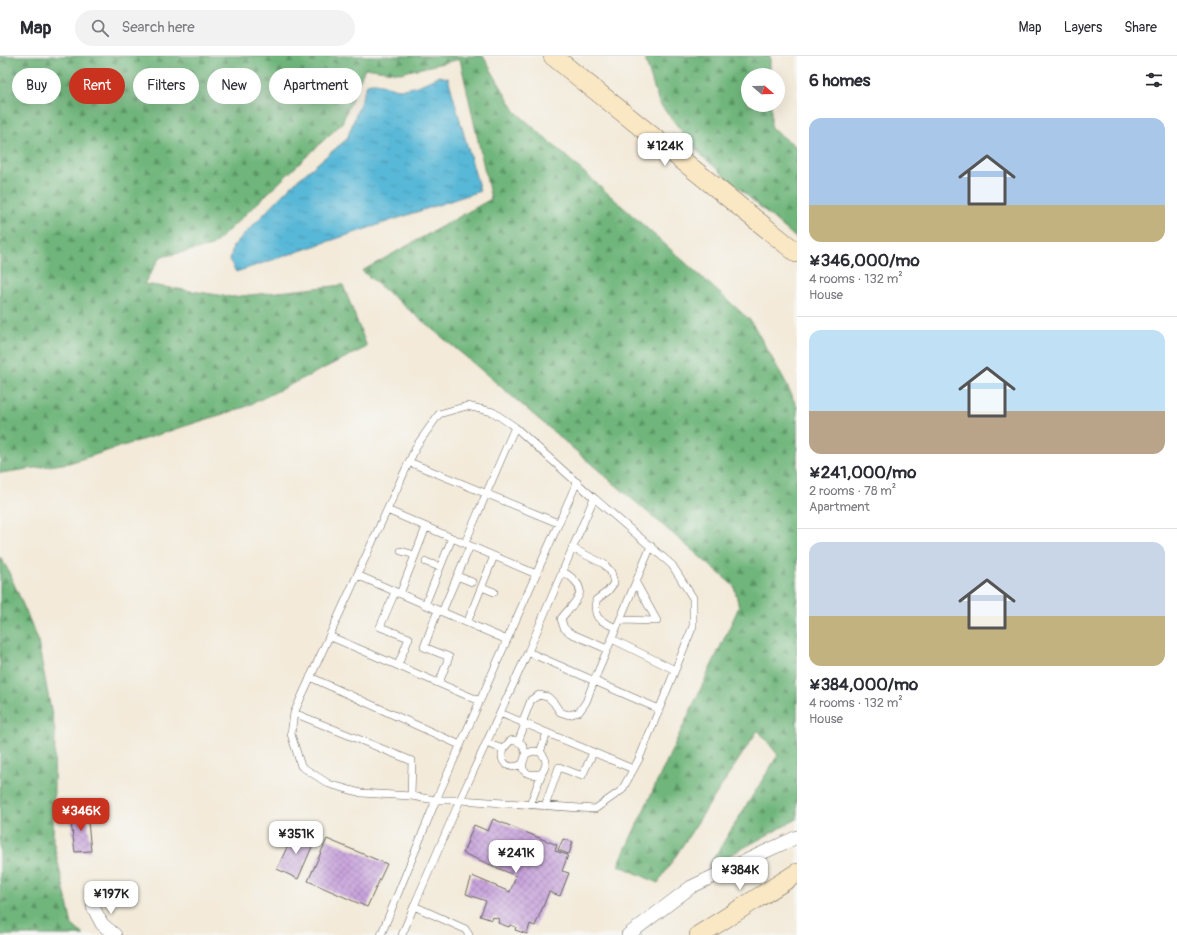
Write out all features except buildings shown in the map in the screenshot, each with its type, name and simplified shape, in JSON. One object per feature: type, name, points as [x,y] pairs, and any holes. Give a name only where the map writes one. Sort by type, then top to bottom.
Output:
[{"type":"street","points":[[553,56],[797,253]]},
{"type":"street","points":[[628,935],[691,887],[797,837]]},
{"type":"street","points":[[699,935],[797,873]]},
{"type":"street","points":[[93,907],[102,924],[115,935]]},
{"type":"lane","points":[[467,406],[493,412],[515,427],[672,565],[693,598],[693,626],[639,758],[622,790],[595,809],[460,800],[436,800],[411,796],[361,793],[329,784],[301,766],[292,734],[294,713],[417,445],[439,414],[467,406]]},
{"type":"lane","points":[[439,683],[449,657],[424,647],[457,576],[467,544],[486,494],[515,427]]},
{"type":"lane","points":[[409,462],[558,524]]},
{"type":"lane","points":[[381,935],[436,800],[577,482]]},
{"type":"lane","points":[[402,935],[460,800],[528,652],[594,498]]},
{"type":"lane","points":[[387,510],[536,574]]},
{"type":"lane","points":[[398,666],[409,638],[380,627],[415,555],[426,527]]},
{"type":"lane","points":[[425,605],[452,538]]},
{"type":"lane","points":[[518,742],[531,700],[539,695],[548,697],[560,712],[569,715],[579,712],[586,702],[651,546]]},
{"type":"lane","points":[[572,548],[604,564],[611,572],[614,583],[608,591],[596,600],[594,610],[599,619],[616,628]]},
{"type":"lane","points":[[401,550],[415,555]]},
{"type":"lane","points":[[467,623],[494,556]]},
{"type":"lane","points":[[426,562],[440,567]]},
{"type":"lane","points":[[562,571],[577,582],[580,593],[576,603],[567,610],[561,619],[564,628],[570,633],[607,649]]},
{"type":"lane","points":[[357,575],[507,640]]},
{"type":"lane","points":[[457,576],[472,582]]},
{"type":"lane","points":[[620,620],[657,622],[636,583]]},
{"type":"lane","points":[[482,587],[494,592]]},
{"type":"lane","points":[[329,636],[480,701]]},
{"type":"lane","points":[[612,639],[675,670]]},
{"type":"lane","points":[[528,652],[659,709]]},
{"type":"lane","points":[[310,677],[460,745]]},
{"type":"lane","points":[[294,713],[412,761],[411,796]]},
{"type":"lane","points":[[500,713],[633,769]]},
{"type":"lane","points":[[540,752],[547,734]]},
{"type":"lane","points":[[522,764],[514,767],[506,765],[503,760],[501,755],[503,749],[510,741],[514,740],[518,742],[524,748],[526,754],[522,764],[525,772],[536,775],[542,773]]},
{"type":"lane","points":[[486,743],[503,749]]},
{"type":"lane","points":[[526,754],[533,751],[540,752],[546,761],[545,768],[530,805]]},
{"type":"lane","points":[[545,806],[559,767],[582,776],[593,753]]},
{"type":"lane","points":[[414,906],[465,929],[469,935]]},
{"type":"green space","points":[[0,56],[483,56],[515,111],[751,321],[784,379],[797,407],[797,819],[708,867],[778,755],[758,730],[658,883],[618,865],[739,607],[734,586],[466,357],[362,271],[491,199],[460,59],[400,73],[365,68],[362,75],[362,68],[269,68],[269,104],[350,104],[342,123],[212,246],[160,257],[144,284],[232,297],[343,285],[367,347],[245,407],[69,463],[0,473]]},
{"type":"green space","points":[[644,56],[770,56],[770,68],[741,68],[741,112],[771,112],[771,128],[797,147],[797,239],[701,155],[659,103]]},
{"type":"green space","points":[[0,557],[7,568],[37,637],[55,731],[53,840],[72,925],[84,935],[0,935]]},
{"type":"water","points":[[439,76],[448,78],[480,191],[236,272],[230,261],[233,246],[294,183],[347,139],[360,104],[362,104],[362,98],[367,84],[376,83],[400,89],[420,85]]}]
